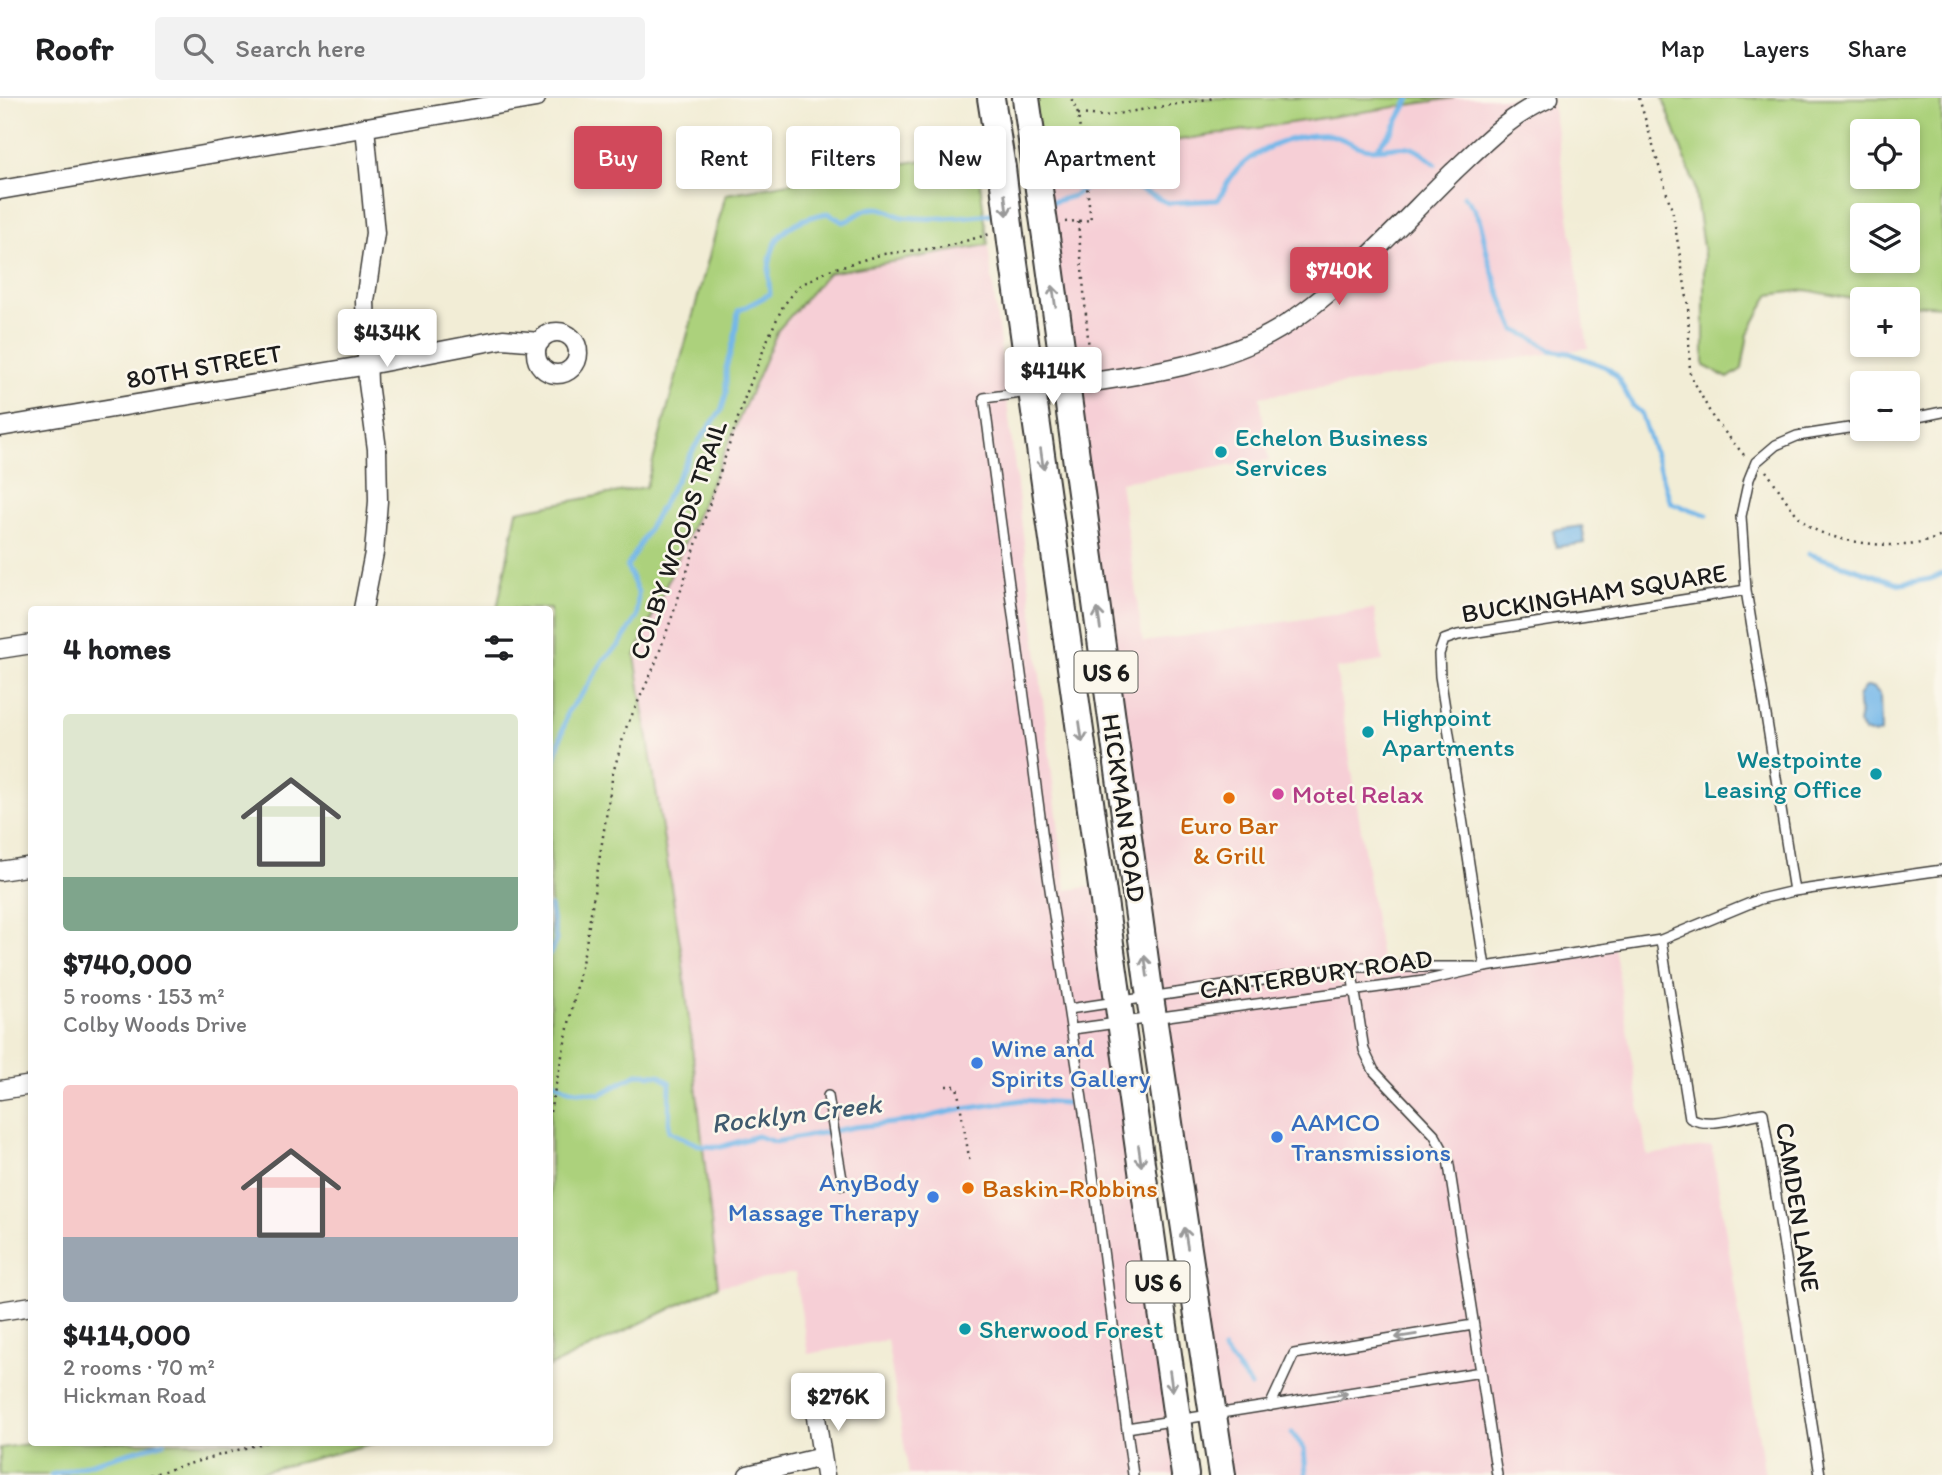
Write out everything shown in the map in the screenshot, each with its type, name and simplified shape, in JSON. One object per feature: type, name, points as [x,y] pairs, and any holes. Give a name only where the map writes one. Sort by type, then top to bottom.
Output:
[{"type":"main road","name":"HICKMAN ROAD","points":[[991,98],[1002,168],[1004,237],[1032,391],[1185,1475]]},
{"type":"main road","name":"HICKMAN ROAD","points":[[1026,98],[1035,162],[1053,230],[1077,376],[1151,1008],[1222,1475]]},
{"type":"street","points":[[0,190],[536,98]]},
{"type":"street","points":[[1032,391],[1077,376],[1179,366],[1252,344],[1302,313],[1343,278],[1505,123],[1549,98]]},
{"type":"street","points":[[364,606],[374,552],[379,501],[365,301],[375,233],[365,127]]},
{"type":"street","name":"80TH STREET","points":[[0,427],[368,365],[503,339],[540,342]]},
{"type":"street","points":[[0,649],[28,645]]},
{"type":"street","points":[[0,871],[28,867]]},
{"type":"street","points":[[0,1090],[28,1086]]},
{"type":"street","points":[[0,1311],[28,1307]]},
{"type":"street","points":[[813,1398],[825,1475]]},
{"type":"street","points":[[748,1475],[822,1457]]},
{"type":"lane","points":[[1032,391],[984,398],[1133,1475]]},
{"type":"lane","points":[[1920,417],[1942,412]]},
{"type":"lane","points":[[1794,891],[1746,590],[1741,516],[1749,479],[1756,462],[1776,445],[1797,436],[1850,428]]},
{"type":"lane","name":"BUCKINGHAM SQUARE","points":[[1485,967],[1440,676],[1438,654],[1441,643],[1458,635],[1746,590]]},
{"type":"lane","name":"CANTERBURY ROAD","points":[[1151,1008],[1354,989],[1447,977],[1485,967],[1661,940],[1760,899],[1794,891],[1942,870]]},
{"type":"lane","name":"CAMDEN LANE","points":[[1661,940],[1690,1118],[1717,1122],[1763,1113],[1820,1475]]},
{"type":"lane","points":[[1351,967],[1364,1050],[1374,1071],[1434,1133],[1448,1159],[1497,1475]]},
{"type":"lane","name":"CANTERBURY ROAD","points":[[1151,1008],[1351,967],[1485,967]]},
{"type":"lane","points":[[1069,1009],[1120,1012],[1151,1008]]},
{"type":"lane","points":[[1073,1029],[1120,1012],[1151,1008]]},
{"type":"lane","points":[[828,1096],[844,1185]]},
{"type":"lane","points":[[1270,1406],[1294,1354],[1474,1325]]},
{"type":"lane","points":[[1127,1428],[1481,1372]]},
{"type":"path","points":[[1053,230],[1091,219],[1078,114],[1071,98]]},
{"type":"path","points":[[1078,114],[1104,116],[1214,98]]},
{"type":"path","points":[[1639,98],[1673,214],[1688,304],[1690,374],[1706,407],[1725,434],[1747,458],[1756,462],[1806,524],[1848,539],[1897,544],[1914,544],[1942,536]]},
{"type":"path","points":[[1077,376],[1090,361],[1078,222]]},
{"type":"path","name":"COLBY WOODS TRAIL","points":[[553,1097],[588,931],[613,773],[626,728],[654,667],[745,397],[783,306],[799,286],[829,270],[883,254],[1004,237]]},
{"type":"path","points":[[946,1086],[957,1086],[970,1163]]},
{"type":"path","points":[[150,1475],[252,1446]]},
{"type":"shaded area","points":[[1454,98],[1552,98],[1588,348],[1260,397],[1269,460],[1120,482],[1143,642],[1374,609],[1383,661],[1336,669],[1382,965],[1485,967],[1614,946],[1647,1155],[1712,1146],[1765,1475],[1222,1475],[1039,189],[1180,189],[1180,140]]},
{"type":"shaded area","points":[[988,245],[1066,890],[1102,885],[1185,1475],[909,1475],[887,1340],[808,1354],[795,1273],[718,1286],[682,956],[635,656],[778,330],[828,273]]},
{"type":"green space","points":[[1026,98],[1454,98],[1180,140],[1180,126],[1030,126]]},
{"type":"green space","points":[[1663,98],[1942,98],[1942,306],[1920,305],[1920,287],[1850,287],[1850,299],[1806,290],[1769,295],[1748,334],[1742,369],[1728,378],[1704,366],[1704,254],[1694,184]]},
{"type":"green space","points":[[914,162],[914,189],[981,189],[988,245],[828,273],[778,330],[635,656],[682,956],[718,1286],[553,1366],[553,606],[498,606],[517,511],[646,487],[726,194],[772,189],[772,186],[786,184],[786,189],[900,189],[900,164]]},
{"type":"green space","points":[[28,1444],[362,1446],[250,1475],[0,1475],[0,1448]]},
{"type":"water","points":[[1582,526],[1585,543],[1556,547],[1553,530]]},
{"type":"water","points":[[1865,687],[1873,687],[1880,694],[1881,732],[1877,734],[1864,732],[1858,724],[1858,696]]},
{"type":"waterway","points":[[1377,148],[1392,131],[1410,98]]},
{"type":"waterway","points":[[1049,203],[1073,196],[1097,181],[1121,180],[1168,203],[1218,200],[1232,176],[1251,158],[1289,140],[1316,135],[1334,136],[1370,149],[1410,147],[1435,164]]},
{"type":"waterway","points":[[1464,196],[1479,217],[1488,257],[1515,330],[1535,339],[1550,350],[1569,353],[1606,367],[1617,376],[1633,406],[1641,413],[1671,503],[1707,515]]},
{"type":"waterway","points":[[553,766],[568,711],[604,660],[620,644],[637,617],[638,592],[627,567],[696,445],[721,411],[726,395],[726,368],[735,336],[738,311],[770,294],[770,262],[778,239],[797,223],[828,213],[843,222],[872,208],[915,218],[953,218],[1002,213]]},
{"type":"waterway","points":[[1809,554],[1901,584],[1942,574]]},
{"type":"waterway","points":[[553,923],[556,940],[553,947]]},
{"type":"waterway","name":"Rocklyn Creek","points":[[553,1082],[570,1090],[601,1094],[637,1074],[659,1075],[670,1083],[669,1131],[701,1146],[721,1147],[757,1136],[775,1142],[1022,1100],[1066,1103]]},
{"type":"waterway","name":"Rocklyn Creek","points":[[1223,1350],[1251,1386]]},
{"type":"waterway","name":"Rocklyn Creek","points":[[1292,1433],[1304,1449],[1306,1475]]},
{"type":"waterway","points":[[51,1475],[151,1446]]},
{"type":"place","name":"Echelon Business Services","points":[[1221,452]]},
{"type":"place","name":"Highpoint Apartments","points":[[1368,732]]},
{"type":"place","name":"Westpointe Leasing Office","points":[[1876,774]]},
{"type":"place","name":"Motel Relax","points":[[1278,794]]},
{"type":"place","name":"Euro Bar & Grill","points":[[1229,798]]},
{"type":"place","name":"Wine and Spirits Gallery","points":[[977,1063]]},
{"type":"place","name":"AAMCO Transmissions","points":[[1277,1137]]},
{"type":"place","name":"Baskin-Robbins","points":[[968,1188]]},
{"type":"place","name":"AnyBody Massage Therapy","points":[[933,1197]]},
{"type":"place","name":"Sherwood Forest","points":[[965,1329]]}]
